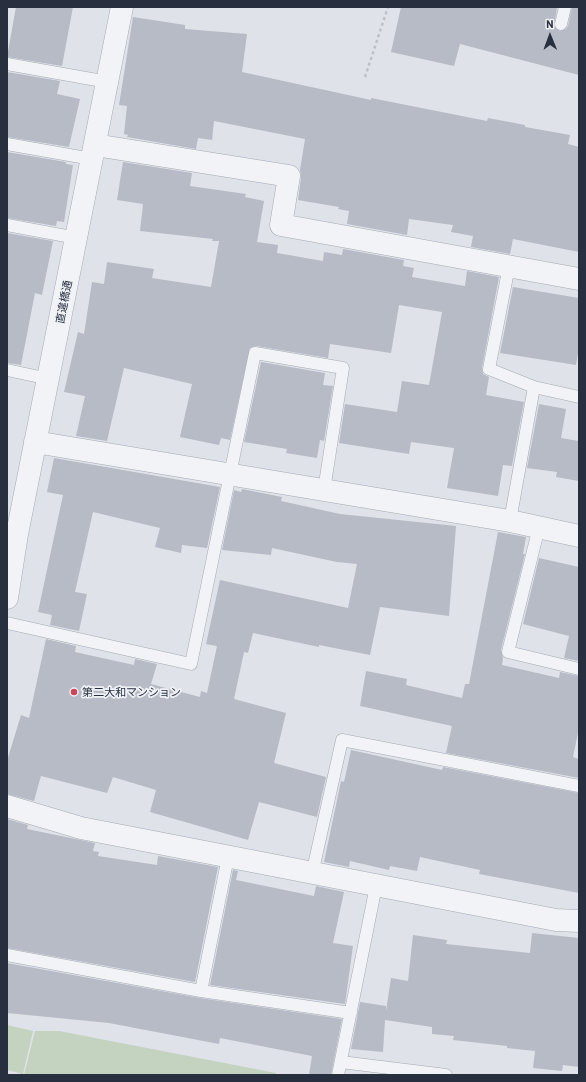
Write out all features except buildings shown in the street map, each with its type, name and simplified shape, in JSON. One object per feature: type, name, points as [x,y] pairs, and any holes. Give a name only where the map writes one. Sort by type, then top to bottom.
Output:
[{"type":"street","name":"直違橋通","points":[[7,598],[12,533],[49,379],[122,7]]},
{"type":"street","points":[[94,152],[289,176],[281,225],[579,279]]},
{"type":"street","points":[[35,442],[510,521],[579,536]]},
{"type":"street","points":[[7,806],[81,828],[312,874],[556,920],[579,921]]},
{"type":"lane","points":[[561,24],[565,7]]},
{"type":"lane","points":[[7,64],[108,82]]},
{"type":"lane","points":[[7,144],[94,152]]},
{"type":"lane","points":[[7,225],[77,238]]},
{"type":"lane","points":[[509,266],[489,369],[534,387],[579,397]]},
{"type":"lane","points":[[7,623],[191,664],[255,353],[343,368],[324,490]]},
{"type":"lane","points":[[7,370],[49,379]]},
{"type":"lane","points":[[510,521],[534,387]]},
{"type":"lane","points":[[539,527],[508,652],[579,669]]},
{"type":"lane","points":[[312,874],[342,740],[579,786]]},
{"type":"lane","points":[[201,991],[228,857]]},
{"type":"lane","points":[[338,1075],[376,886]]},
{"type":"lane","points":[[7,955],[201,991],[351,1013]]},
{"type":"lane","points":[[341,1062],[446,1075]]},
{"type":"path","points":[[365,77],[388,7]]},
{"type":"green space","points":[[7,1025],[33,1031],[23,1074],[7,1070]]},
{"type":"green space","points":[[35,1031],[59,1031],[276,1073],[276,1075],[24,1075]]},
{"type":"place","name":"第二大和マンション","points":[[74,692]]}]
